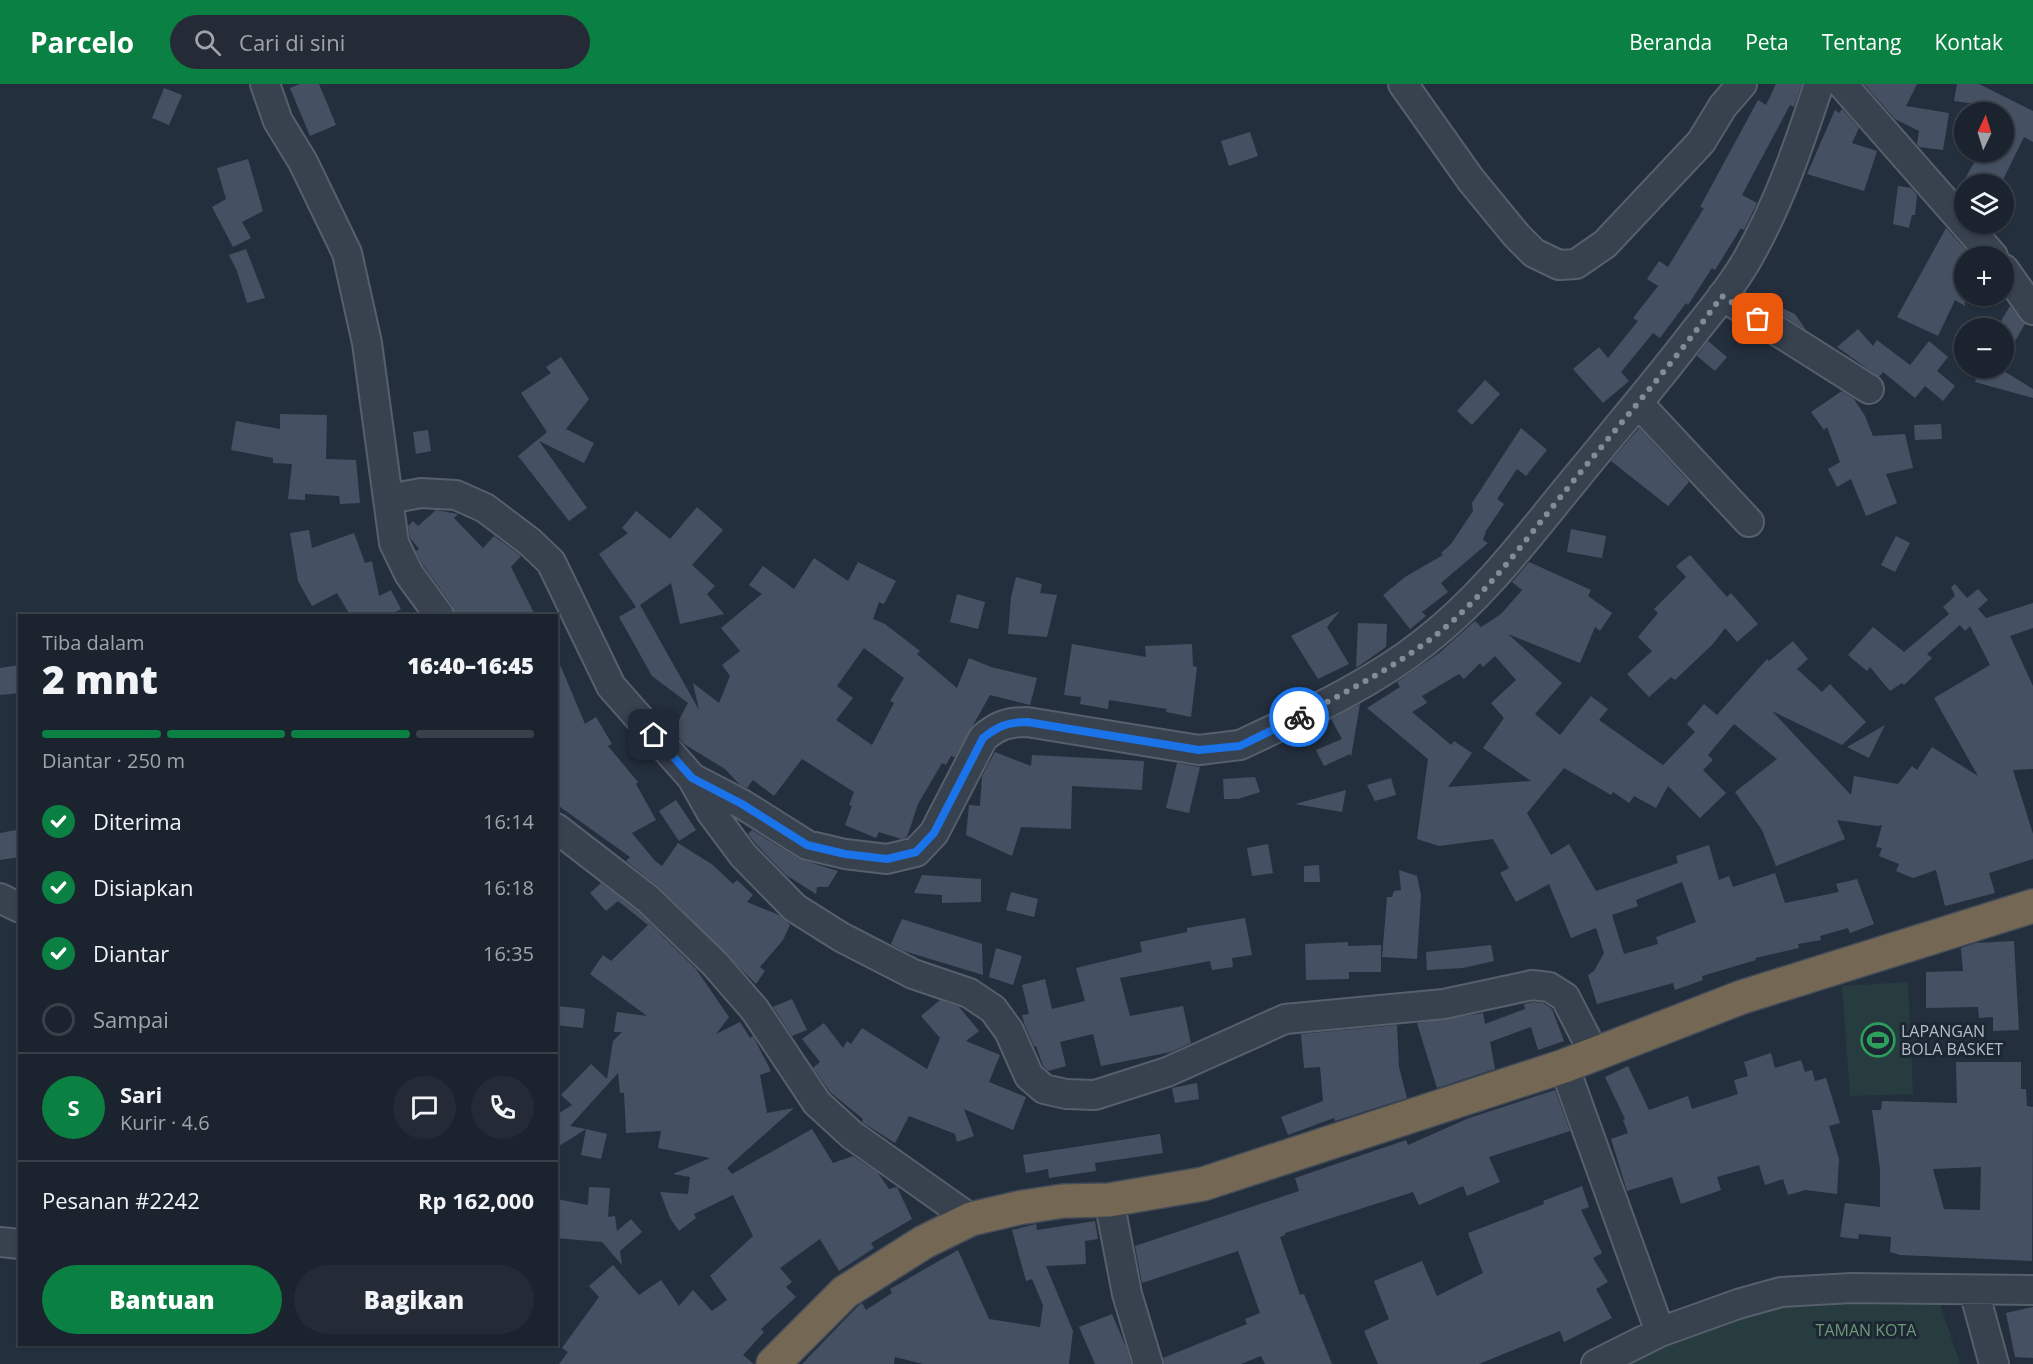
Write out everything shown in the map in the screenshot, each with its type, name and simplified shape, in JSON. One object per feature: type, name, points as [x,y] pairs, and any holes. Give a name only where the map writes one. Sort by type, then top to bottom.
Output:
[{"type":"highway","points":[[773,1364],[845,1292],[924,1242],[971,1220],[1029,1206],[1109,1200],[1203,1184],[1564,1066],[1742,997],[2033,906]]},
{"type":"street","points":[[265,84],[278,121],[303,162],[347,253],[367,343],[394,543],[409,574],[438,614]]},
{"type":"street","points":[[1403,84],[1471,180],[1517,236],[1534,253],[1559,265],[1576,264],[1605,244],[1701,142],[1723,106],[1742,84]]},
{"type":"street","points":[[692,778],[742,804],[807,845],[845,854],[887,859],[916,852],[934,833],[983,738],[996,727],[1009,722],[1027,722],[1199,750],[1240,746],[1369,680],[1424,644],[1455,618],[1488,584],[1638,403],[1722,296],[1745,262],[1789,176],[1819,84]]},
{"type":"street","points":[[1842,84],[1984,246]]},
{"type":"street","points":[[2014,283],[2033,310]]},
{"type":"street","points":[[1722,296],[1869,389]]},
{"type":"street","points":[[1638,403],[1749,522]]},
{"type":"street","points":[[389,499],[421,493],[456,495],[485,508],[530,542],[550,562],[611,686],[692,778],[711,812],[743,855],[795,908],[841,937],[902,968],[969,993],[993,1009],[1008,1031],[1029,1076],[1044,1089],[1066,1094],[1095,1095],[1167,1072],[1285,1019],[1444,1004],[1532,985],[1549,987],[1565,997],[1594,1053]]},
{"type":"street","points":[[558,830],[648,899],[715,964],[755,1010],[817,1103],[852,1135],[971,1220]]},
{"type":"street","points":[[0,898],[18,907]]},
{"type":"street","points":[[1564,1066],[1660,1332]]},
{"type":"street","points":[[1109,1200],[1127,1294],[1148,1364]]},
{"type":"street","points":[[0,1242],[18,1244]]},
{"type":"street","points":[[1596,1364],[1660,1332],[1738,1304],[1781,1292],[1851,1288],[2033,1290]]},
{"type":"street","points":[[1974,1291],[1994,1364]]},
{"type":"green space","name":"LAPANGAN BOLA BASKET","points":[[1908,982],[1913,1094],[1850,1096],[1842,986]]},
{"type":"green space","name":"TAMAN KOTA","points":[[1937,1295],[1960,1364],[1605,1364],[1770,1300]]},
{"type":"building","points":[[300,84],[319,84],[336,125],[310,136],[290,88]]},
{"type":"building","points":[[1776,84],[1802,84],[1794,107],[1790,105],[1742,195],[1757,203],[1744,230],[1741,228],[1715,270],[1712,268],[1688,305],[1686,303],[1660,338],[1653,333],[1621,372],[1629,381],[1603,403],[1573,369],[1599,347],[1608,358],[1638,321],[1633,318],[1658,286],[1647,279],[1659,261],[1668,267],[1704,208],[1700,207],[1758,100],[1766,105]]},
{"type":"building","points":[[1864,84],[1917,84],[1906,106],[1949,113],[1943,150],[1919,147],[1917,144],[1919,131],[1895,119]]},
{"type":"building","points":[[1957,84],[1979,84],[2033,111],[2033,142],[2024,137],[2014,157],[2014,102],[1954,101]]},
{"type":"building","points":[[164,88],[182,95],[169,125],[152,118]]},
{"type":"building","points":[[1842,109],[1859,128],[1852,143],[1877,151],[1864,191],[1807,174],[1835,110],[1839,113]]},
{"type":"building","points":[[1250,132],[1258,156],[1229,166],[1221,141]]},
{"type":"building","points":[[248,159],[263,211],[242,222],[251,238],[233,247],[212,207],[226,199],[217,168]]},
{"type":"building","points":[[1974,162],[2012,162],[2006,174],[1968,174]]},
{"type":"building","points":[[1898,186],[1911,188],[1917,195],[1915,215],[1912,215],[1909,228],[1893,224]]},
{"type":"building","points":[[1946,228],[1962,246],[1954,246],[1954,302],[1938,336],[1897,317]]},
{"type":"building","points":[[246,249],[265,298],[247,303],[237,271],[229,255]]},
{"type":"building","points":[[1756,298],[1778,310],[1780,307],[1795,314],[1806,330]]},
{"type":"building","points":[[2010,306],[2025,324],[2014,343],[2014,318],[2003,318]]},
{"type":"building","points":[[1858,329],[1873,346],[1877,340],[1910,365],[1929,341],[1948,357],[1937,371],[1955,386],[1943,401],[1925,386],[1915,398],[1883,372],[1879,377],[1837,347]]},
{"type":"building","points":[[1708,341],[1727,357],[1715,371],[1697,356]]},
{"type":"building","points":[[561,357],[589,399],[566,429],[594,443],[584,463],[539,441],[587,508],[569,521],[518,456],[547,432],[521,393],[551,373],[546,367]]},
{"type":"building","points":[[2014,377],[2033,389],[2033,398],[1975,382],[1976,378]]},
{"type":"building","points":[[1485,380],[1500,394],[1472,425],[1457,411]]},
{"type":"building","points":[[1842,391],[1854,399],[1865,416],[1873,436],[1905,434],[1913,468],[1886,474],[1897,503],[1866,516],[1851,479],[1837,487],[1828,469],[1840,462],[1827,427],[1824,430],[1811,412]]},
{"type":"building","points":[[280,414],[327,415],[326,459],[356,460],[360,503],[340,504],[339,496],[305,494],[305,500],[288,499],[292,464],[273,463],[273,458],[231,450],[236,421],[280,429]]},
{"type":"building","points":[[1941,424],[1942,439],[1915,440],[1914,425]]},
{"type":"building","points":[[1521,428],[1547,450],[1526,476],[1517,469],[1497,499],[1504,504],[1486,531],[1483,540],[1488,543],[1441,583],[1448,592],[1422,612],[1426,616],[1410,629],[1383,595],[1405,577],[1443,555],[1441,553],[1451,544],[1473,511],[1472,503]]},
{"type":"building","points":[[1639,428],[1689,482],[1668,506],[1611,461]]},
{"type":"building","points":[[428,430],[431,451],[416,454],[413,432]]},
{"type":"building","points":[[697,507],[723,530],[692,565],[715,586],[707,594],[724,614],[680,624],[671,583],[640,605],[699,710],[693,683],[719,703],[730,676],[722,665],[740,651],[721,628],[762,594],[749,585],[763,566],[794,589],[814,558],[848,581],[858,562],[896,581],[884,604],[879,602],[873,619],[885,624],[920,651],[917,654],[957,688],[969,658],[991,667],[1037,678],[1030,705],[990,695],[955,757],[951,756],[946,765],[942,763],[918,804],[907,837],[901,839],[879,832],[876,838],[845,825],[854,792],[802,759],[774,796],[753,780],[747,788],[739,784],[725,769],[684,744],[673,731],[688,703],[652,676],[619,617],[636,607],[599,554],[628,533],[622,528],[636,511],[670,539]],"holes":[[[864,648],[904,678],[890,701],[894,703],[872,745],[836,720],[853,698],[837,686]]]},
{"type":"building","points":[[436,510],[458,514],[454,518],[483,548],[494,536],[521,556],[511,567],[534,614],[455,614],[452,605],[423,565],[416,551],[419,549],[410,538],[408,526],[413,521],[418,526]]},
{"type":"building","points":[[1571,529],[1606,536],[1602,558],[1567,552]]},
{"type":"building","points":[[309,530],[312,548],[354,533],[365,563],[372,561],[379,596],[391,590],[401,609],[392,614],[349,614],[337,593],[312,606],[298,581],[290,533]]},
{"type":"building","points":[[1896,536],[1910,543],[1895,572],[1881,565]]},
{"type":"building","points":[[1690,555],[1727,597],[1731,593],[1758,624],[1737,642],[1725,628],[1713,644],[1675,680],[1671,677],[1649,697],[1627,674],[1652,651],[1638,637],[1658,613],[1654,609],[1686,577],[1676,566]]},
{"type":"building","points":[[1529,562],[1591,590],[1588,596],[1612,613],[1600,631],[1595,627],[1580,663],[1508,634],[1562,683],[1535,714],[1560,735],[1591,696],[1608,709],[1599,720],[1663,765],[1695,732],[1687,724],[1704,704],[1717,715],[1767,659],[1769,661],[1793,641],[1808,659],[1797,669],[1822,692],[1830,684],[1866,722],[1842,745],[1772,711],[1851,795],[1854,776],[1898,784],[1912,766],[1917,770],[1932,747],[1978,776],[1934,698],[1990,665],[1970,626],[1965,631],[1960,625],[1927,654],[1932,658],[1904,685],[1902,683],[1890,691],[1870,667],[1867,671],[1848,655],[1873,627],[1904,652],[1949,614],[1943,607],[1955,596],[1951,587],[1955,584],[1967,598],[1978,589],[1988,600],[1978,609],[1986,618],[2033,603],[2033,628],[2010,636],[2033,686],[2033,769],[2013,770],[2033,834],[2033,859],[1989,873],[1995,893],[1945,906],[1936,870],[1913,878],[1896,871],[1899,864],[1879,856],[1882,848],[1876,847],[1882,825],[1837,820],[1845,839],[1776,866],[1762,830],[1735,792],[1777,759],[1734,724],[1708,755],[1713,760],[1703,770],[1726,793],[1700,818],[1668,786],[1656,808],[1634,796],[1629,803],[1613,792],[1611,795],[1564,768],[1527,813],[1551,855],[1569,844],[1596,891],[1678,863],[1676,856],[1709,845],[1719,880],[1729,876],[1733,887],[1775,873],[1785,903],[1839,892],[1836,884],[1857,879],[1874,924],[1850,933],[1848,928],[1820,936],[1821,940],[1798,944],[1799,948],[1755,958],[1756,960],[1702,976],[1703,980],[1675,990],[1673,983],[1597,1004],[1588,975],[1594,971],[1604,953],[1596,928],[1571,938],[1549,884],[1516,902],[1500,873],[1509,868],[1493,839],[1439,846],[1417,839],[1428,759],[1367,708],[1400,687],[1397,682],[1439,653],[1475,621],[1481,627],[1501,614],[1522,590],[1512,582]],"holes":[[[1495,656],[1516,680],[1491,703],[1504,718],[1483,748],[1531,781],[1448,787],[1472,753],[1454,741],[1451,745],[1412,712],[1427,703],[1422,696],[1459,674],[1464,679],[1480,663],[1483,667]],[[1682,882],[1696,922],[1656,937],[1658,944],[1624,954],[1612,915],[1638,906],[1636,900]]]},
{"type":"building","points":[[1016,577],[1042,584],[1040,593],[1057,595],[1047,637],[1008,634],[1011,597]]},
{"type":"building","points":[[957,594],[985,602],[978,629],[950,622]]},
{"type":"building","points":[[1340,611],[1327,627],[1349,664],[1318,679],[1291,636]]},
{"type":"building","points":[[1358,623],[1387,624],[1386,647],[1356,668]]},
{"type":"building","points":[[1072,644],[1146,657],[1145,646],[1192,644],[1193,666],[1197,667],[1191,717],[1166,712],[1167,709],[1109,700],[1108,709],[1080,704],[1081,697],[1064,695]]},
{"type":"building","points":[[558,660],[585,724],[596,717],[612,744],[608,746],[638,782],[636,784],[656,820],[632,833],[655,861],[662,866],[678,843],[713,865],[733,884],[737,880],[753,895],[747,902],[779,915],[790,925],[783,940],[760,967],[765,971],[756,984],[659,887],[626,861],[630,857],[558,805]]},
{"type":"building","points":[[18,665],[18,693],[0,695],[0,668]]},
{"type":"building","points":[[1360,704],[1351,757],[1350,754],[1324,766],[1316,750],[1342,739],[1331,719]]},
{"type":"building","points":[[1885,725],[1869,758],[1847,747]]},
{"type":"building","points":[[995,752],[1031,766],[1032,755],[1144,761],[1142,790],[1072,786],[1071,829],[1021,827],[1012,856],[966,835],[969,805],[980,806],[982,776]]},
{"type":"building","points":[[1177,763],[1200,767],[1189,813],[1166,808]]},
{"type":"building","points":[[1255,777],[1260,792],[1238,799],[1224,799],[1223,779]]},
{"type":"building","points":[[1391,778],[1396,795],[1375,801],[1367,785]]},
{"type":"building","points":[[1346,790],[1342,812],[1295,804]]},
{"type":"building","points":[[676,800],[696,830],[679,841],[659,811]]},
{"type":"building","points":[[16,830],[18,857],[0,860],[0,833]]},
{"type":"building","points":[[752,830],[799,859],[838,871],[828,887],[817,887],[816,894],[786,875],[748,834]]},
{"type":"building","points":[[1268,844],[1273,873],[1252,876],[1247,848]]},
{"type":"building","points":[[1319,865],[1320,882],[1304,882],[1304,866]]},
{"type":"building","points":[[1399,870],[1417,876],[1421,895],[1417,959],[1382,957],[1387,897],[1392,897],[1394,891],[1401,890]]},
{"type":"building","points":[[922,875],[981,879],[981,902],[942,903],[942,895],[914,893]]},
{"type":"building","points":[[601,883],[637,911],[696,969],[729,1017],[716,1034],[740,1022],[750,1038],[753,1036],[771,1071],[760,1075],[767,1113],[794,1108],[727,1168],[732,1174],[812,1129],[833,1163],[853,1156],[878,1173],[889,1189],[897,1187],[912,1219],[871,1243],[874,1248],[839,1271],[820,1239],[780,1268],[792,1282],[786,1287],[796,1297],[761,1329],[764,1332],[743,1355],[754,1364],[559,1364],[568,1352],[562,1348],[599,1297],[589,1286],[613,1265],[639,1295],[661,1280],[679,1306],[693,1290],[712,1311],[727,1300],[710,1276],[753,1236],[733,1195],[694,1214],[696,1218],[679,1231],[670,1218],[660,1192],[688,1194],[690,1177],[673,1174],[710,1158],[658,1148],[661,1131],[626,1133],[624,1093],[620,1093],[618,1073],[570,1126],[586,1129],[558,1147],[558,1114],[572,1105],[561,1095],[591,1064],[607,1079],[613,1041],[622,1032],[614,1032],[617,1012],[647,1016],[590,974],[603,955],[611,961],[648,925],[618,901],[606,911],[590,893]]},
{"type":"building","points":[[1011,892],[1038,899],[1034,917],[1006,910]]},
{"type":"building","points":[[1245,918],[1252,955],[1232,958],[1233,967],[1212,970],[1210,961],[1120,978],[1130,1016],[1183,1006],[1191,1043],[1171,1052],[1101,1066],[1093,1034],[1060,1042],[1066,1066],[1048,1071],[1043,1066],[1022,1015],[1029,1014],[1022,985],[1045,979],[1052,1009],[1085,1001],[1076,968],[1142,952],[1140,942],[1187,932],[1187,928]]},
{"type":"building","points":[[902,919],[982,944],[983,975],[904,951],[891,944]]},
{"type":"building","points":[[2014,941],[2019,1030],[1993,1031],[1993,1017],[1979,1018],[1978,1007],[1926,1008],[1926,972],[1963,971],[1961,948],[1976,943]]},
{"type":"building","points":[[1348,942],[1348,946],[1381,945],[1381,972],[1349,972],[1349,979],[1306,980],[1305,944]]},
{"type":"building","points":[[1491,945],[1494,961],[1463,968],[1427,970],[1426,952]]},
{"type":"building","points":[[996,948],[1022,956],[1013,985],[989,977]]},
{"type":"building","points":[[792,999],[807,1030],[792,1036],[773,1007]]},
{"type":"building","points":[[940,1000],[959,1007],[979,1031],[966,1041],[1000,1055],[989,1082],[1026,1097],[1013,1130],[964,1109],[974,1136],[957,1142],[955,1134],[909,1116],[895,1143],[862,1122],[863,1119],[830,1092],[813,1068],[820,1062],[802,1039],[824,1023],[843,1048],[847,1041],[851,1044],[862,1028],[927,1069],[940,1038],[921,1016]]},
{"type":"building","points":[[1543,1003],[1552,1009],[1564,1041],[1538,1050],[1531,1027],[1490,1042],[1495,1069],[1437,1088],[1417,1023],[1483,1013],[1485,1024],[1525,1009],[1524,1004]]},
{"type":"building","points":[[558,1006],[585,1009],[583,1028],[558,1025]]},
{"type":"building","points":[[1397,1025],[1399,1067],[1407,1098],[1335,1121],[1334,1118],[1288,1135],[1281,1117],[1323,1101],[1320,1067],[1304,1068],[1301,1034]]},
{"type":"building","points":[[1771,1053],[1775,1068],[1801,1060],[1805,1072],[1812,1070],[1815,1081],[1826,1078],[1840,1123],[1829,1126],[1839,1159],[1837,1194],[1805,1190],[1788,1195],[1783,1179],[1765,1185],[1759,1165],[1717,1177],[1721,1190],[1681,1204],[1672,1177],[1627,1191],[1611,1139],[1628,1133],[1623,1120],[1625,1119],[1605,1077],[1628,1066],[1649,1110],[1688,1096],[1692,1109],[1738,1094],[1734,1080],[1748,1076],[1744,1062]]},
{"type":"building","points":[[1956,1062],[2021,1062],[2021,1089],[2026,1089],[2027,1106],[2033,1107],[2032,1261],[1900,1255],[1890,1252],[1891,1237],[1859,1234],[1858,1239],[1840,1237],[1845,1203],[1880,1207],[1880,1169],[1872,1110],[1881,1110],[1882,1101],[1957,1103]],"holes":[[[1981,1167],[1980,1210],[1944,1209],[1933,1169]]]},
{"type":"building","points":[[1197,1083],[1199,1099],[1175,1103],[1172,1088]]},
{"type":"building","points":[[1555,1090],[1570,1131],[1489,1157],[1500,1182],[1467,1196],[1463,1186],[1419,1205],[1413,1192],[1285,1233],[1280,1237],[1300,1295],[1304,1294],[1332,1364],[1265,1364],[1261,1356],[1241,1364],[1164,1364],[1163,1358],[1247,1324],[1245,1319],[1260,1313],[1238,1251],[1142,1283],[1135,1246],[1299,1191],[1295,1178],[1406,1140],[1408,1145],[1469,1118]]},
{"type":"building","points":[[586,1129],[607,1134],[601,1159],[581,1155]]},
{"type":"building","points":[[1160,1134],[1163,1153],[1095,1163],[1096,1171],[1049,1178],[1048,1169],[1026,1173],[1023,1155]]},
{"type":"building","points":[[1582,1186],[1589,1207],[1581,1210],[1602,1253],[1593,1258],[1608,1282],[1596,1289],[1612,1318],[1564,1342],[1560,1331],[1479,1364],[1378,1364],[1364,1331],[1389,1319],[1374,1281],[1422,1261],[1437,1296],[1483,1273],[1468,1233],[1544,1204],[1543,1201]]},
{"type":"building","points":[[589,1187],[610,1188],[608,1217],[615,1216],[617,1231],[631,1219],[642,1232],[620,1251],[622,1265],[602,1242],[558,1238],[558,1199],[588,1205]]},
{"type":"building","points":[[1095,1221],[1098,1239],[1085,1241],[1086,1264],[1046,1266],[1073,1331],[1069,1364],[923,1364],[895,1357],[894,1364],[802,1364],[862,1303],[866,1310],[892,1293],[890,1289],[958,1250],[989,1319],[1040,1327],[1043,1305],[1032,1279],[1026,1281],[1012,1230],[1036,1224],[1037,1230]]},
{"type":"building","points":[[2033,1307],[2033,1358],[2015,1357],[2006,1313]]},
{"type":"building","points":[[1112,1314],[1131,1364],[1095,1364],[1079,1327]]},
{"type":"way so far","points":[[1299,717],[1369,680],[1424,644],[1455,618],[1488,584],[1662,375],[1722,296],[1758,319]]},
{"type":"place","name":"LAPANGAN BOLA BASKET","points":[[1878,1040]]},
{"type":"route","points":[[654,735],[692,778],[742,804],[807,845],[845,854],[887,859],[916,852],[934,833],[983,738],[996,727],[1009,722],[1027,722],[1199,750],[1240,746],[1299,717]]}]
